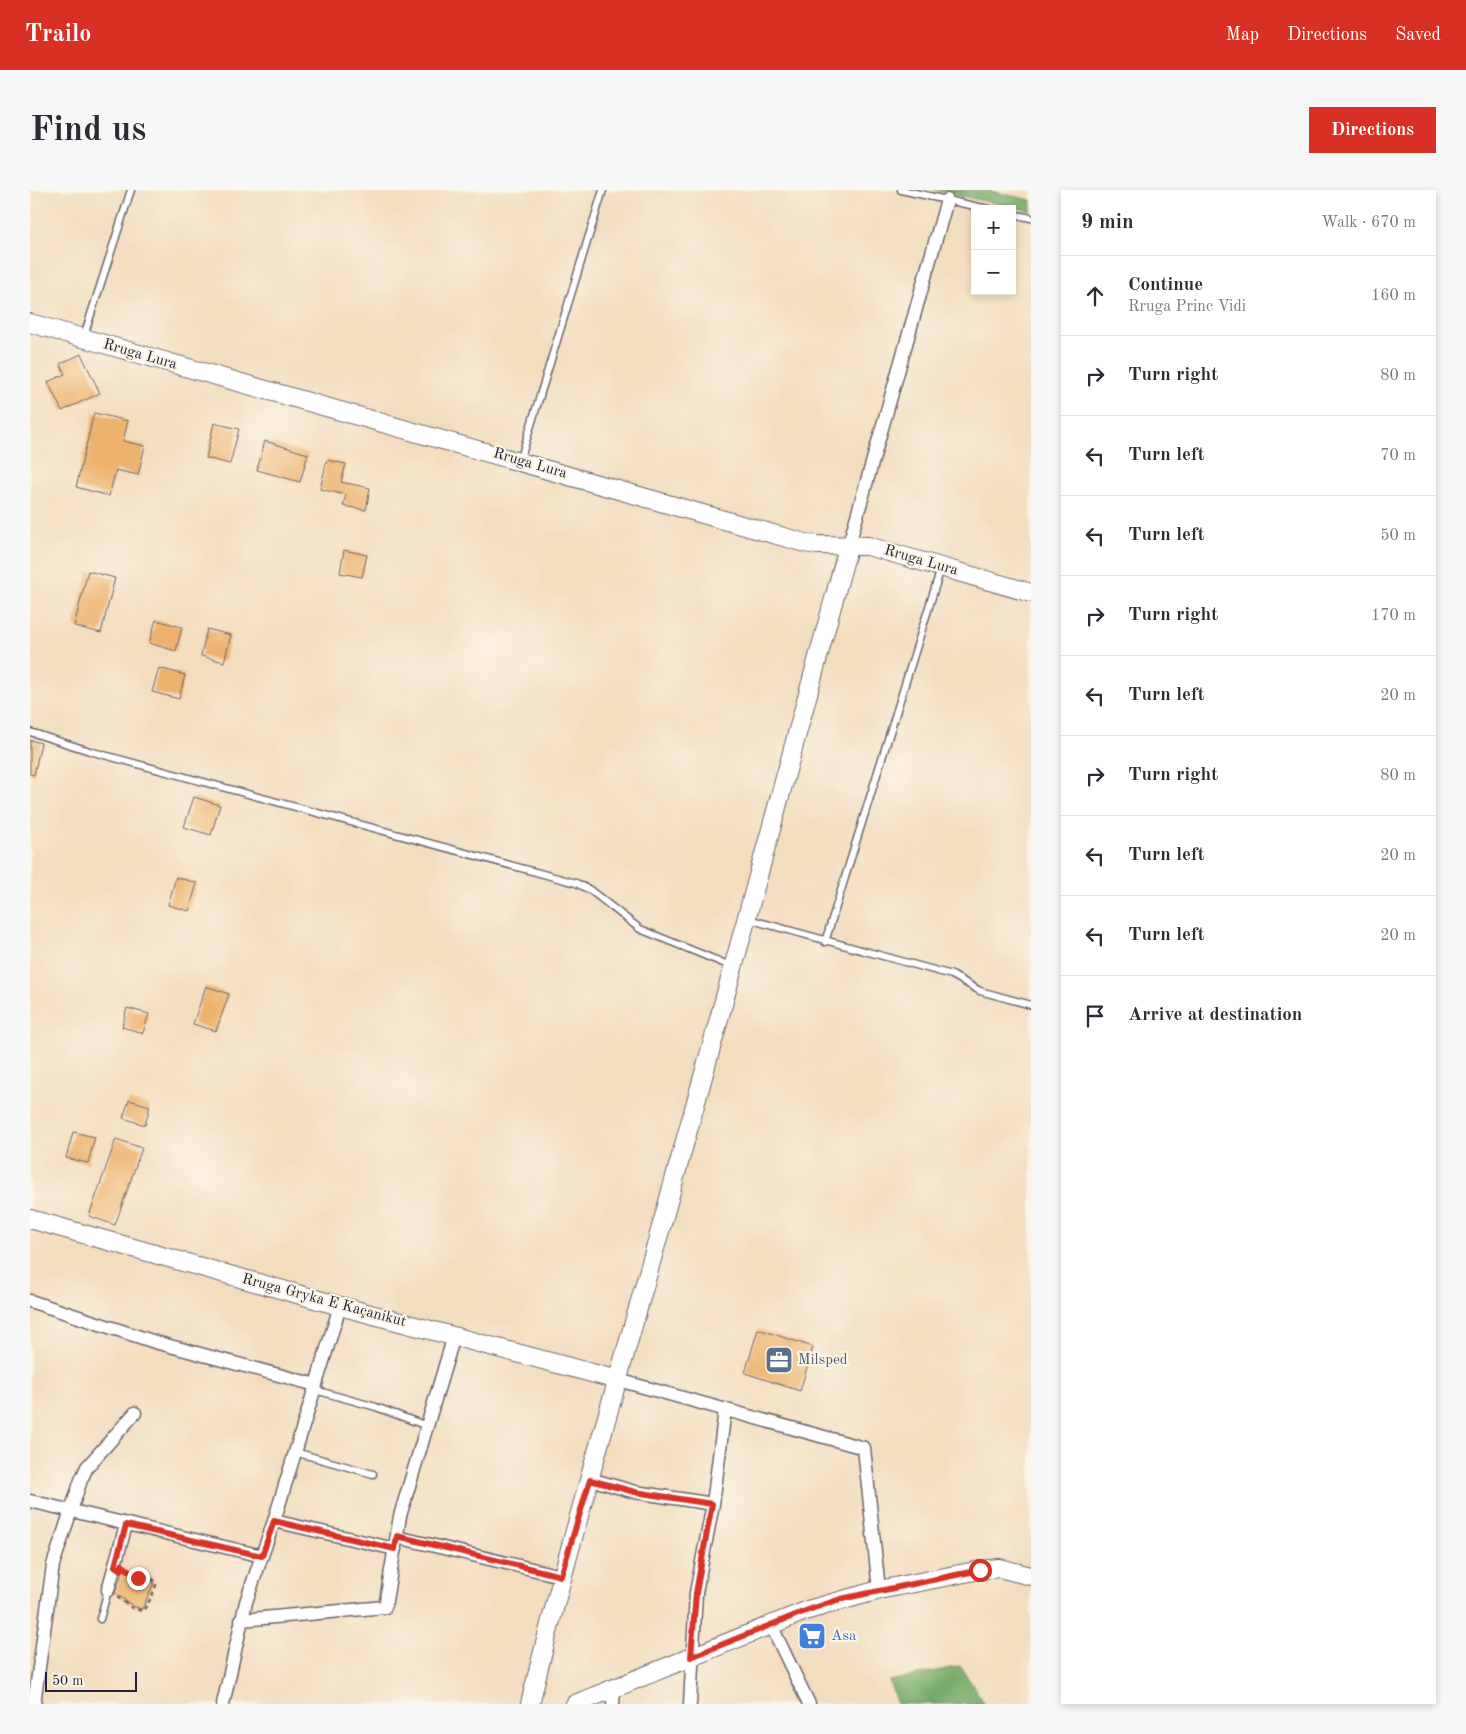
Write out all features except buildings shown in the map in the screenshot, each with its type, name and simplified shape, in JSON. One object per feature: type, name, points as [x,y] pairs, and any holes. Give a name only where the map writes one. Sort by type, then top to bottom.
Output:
[{"type":"street","points":[[530,1704],[561,1576],[590,1480],[734,967],[849,544],[947,200]]},
{"type":"street","name":"Rruga Lura","points":[[30,324],[805,543],[868,546],[1031,592]]},
{"type":"street","name":"Rruga Gryka E Kaçanikut","points":[[30,1219],[340,1306],[618,1380]]},
{"type":"street","points":[[30,1301],[155,1342],[315,1388]]},
{"type":"street","points":[[222,1704],[241,1620],[274,1521],[340,1306]]},
{"type":"street","points":[[241,1620],[386,1607],[400,1516],[454,1336]]},
{"type":"street","points":[[618,1380],[864,1448],[879,1590]]},
{"type":"street","points":[[690,1704],[691,1657],[696,1593],[712,1504],[725,1409]]},
{"type":"street","points":[[34,1704],[54,1565],[70,1512],[87,1467],[135,1414]]},
{"type":"street","points":[[590,1480],[635,1492],[712,1504]]},
{"type":"street","points":[[30,1501],[262,1556]]},
{"type":"street","points":[[274,1521],[561,1576]]},
{"type":"street","points":[[108,1590],[126,1525]]},
{"type":"street","points":[[575,1704],[613,1696],[691,1657],[770,1625],[816,1608],[879,1590],[980,1570],[1000,1568],[1031,1576]]},
{"type":"street","points":[[770,1625],[809,1704]]},
{"type":"lane","points":[[84,339],[131,190]]},
{"type":"lane","points":[[520,461],[604,190]]},
{"type":"lane","points":[[901,190],[971,205]]},
{"type":"lane","points":[[1016,215],[1031,218]]},
{"type":"lane","points":[[825,942],[941,567]]},
{"type":"lane","points":[[30,732],[93,752],[576,883],[590,890],[640,929],[734,967]]},
{"type":"lane","points":[[747,919],[825,942],[952,975],[980,991],[1031,1005]]},
{"type":"lane","points":[[315,1388],[428,1426]]},
{"type":"lane","points":[[295,1452],[372,1474]]},
{"type":"lane","points":[[100,1619],[108,1590]]},
{"type":"path","points":[[108,1590],[132,1608],[142,1611],[151,1598],[156,1583],[145,1572],[138,1578],[122,1565],[121,1570],[115,1566]]},
{"type":"green space","points":[[933,190],[985,190],[1031,200],[1031,211],[1016,208],[1016,205],[1003,205]]},
{"type":"green space","points":[[960,1666],[985,1704],[897,1704],[889,1681]]},
{"type":"place","name":"Milsped","points":[[779,1360]]},
{"type":"place","name":"Asa","points":[[812,1636]]},
{"type":"route","points":[[138,1578],[122,1565],[121,1570],[115,1566],[126,1525],[262,1556],[274,1521],[395,1549],[397,1536],[561,1576],[590,1480],[635,1492],[712,1504],[696,1593],[691,1657],[808,1610],[841,1599],[980,1570]]}]
